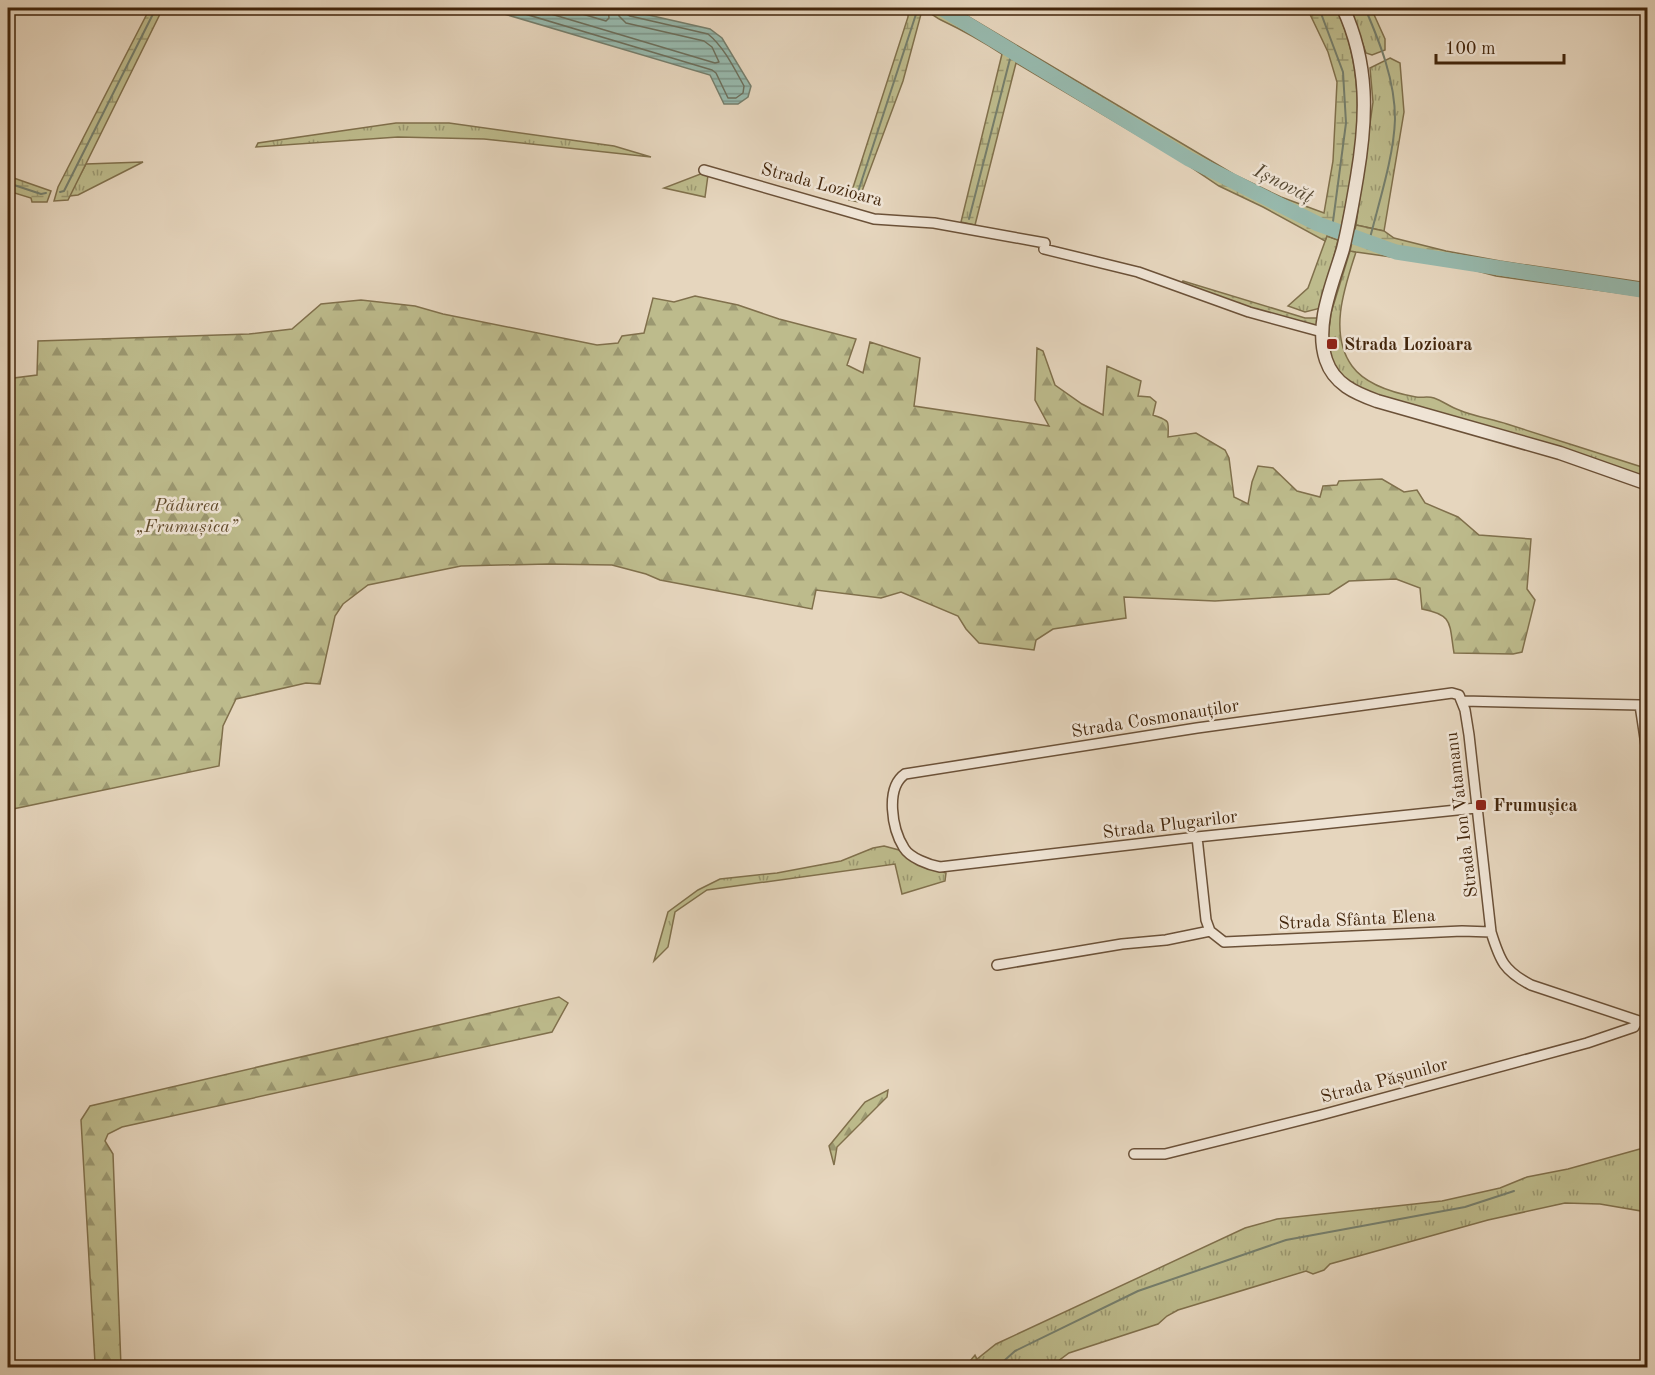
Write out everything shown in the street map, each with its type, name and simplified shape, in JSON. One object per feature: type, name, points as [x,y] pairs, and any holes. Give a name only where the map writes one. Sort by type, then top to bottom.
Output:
[{"type":"street","points":[[1343,8],[1361,66],[1365,115],[1349,224],[1324,315],[1322,332],[1326,360],[1332,375],[1343,386],[1356,393],[1560,453],[1647,484]]},
{"type":"street","name":"Strada Lozioara","points":[[704,170],[874,219],[934,223],[1045,243],[1044,249],[1138,272],[1249,312],[1322,332]]},
{"type":"street","name":"Strada Cosmonauților","points":[[892,819],[894,793],[899,778],[905,774],[1197,728],[1452,693],[1461,698]]},
{"type":"street","points":[[1461,698],[1640,705],[1647,758]]},
{"type":"street","name":"Strada Ion Vatamanu","points":[[1461,698],[1467,727],[1491,932]]},
{"type":"street","name":"Strada Plugarilor","points":[[892,819],[905,849],[928,865],[940,867],[1476,808]]},
{"type":"street","points":[[997,965],[1210,932],[1206,920],[1197,837]]},
{"type":"street","name":"Strada Sfânta Elena","points":[[1210,932],[1224,942],[1462,931],[1491,932]]},
{"type":"street","points":[[1491,932],[1501,960],[1514,976],[1551,993],[1647,1024]]},
{"type":"street","name":"Strada Pășunilor","points":[[1134,1154],[1165,1154],[1321,1115],[1587,1043],[1634,1028],[1636,1021]]},
{"type":"green space","points":[[150,8],[163,8],[68,200],[54,201],[58,187]]},
{"type":"green space","points":[[908,8],[954,8],[1235,175],[1281,197],[1324,213],[1333,161],[1337,82],[1328,52],[1307,8],[1336,8],[1347,36],[1354,64],[1357,93],[1355,153],[1338,240],[1327,236],[1325,241],[1219,186],[1183,162],[1016,63],[975,225],[961,222],[1002,54],[924,10],[903,81],[858,202],[849,200],[908,17]]},
{"type":"green space","points":[[1350,8],[1371,8],[1385,39],[1385,50],[1372,55],[1366,53]]},
{"type":"green space","points":[[1390,58],[1400,63],[1404,112],[1384,231],[1356,225],[1373,102],[1370,68]]},
{"type":"green space","points":[[396,123],[449,123],[614,146],[651,157],[484,139],[398,137],[256,147],[258,143]]},
{"type":"green space","points":[[143,162],[78,195],[69,196],[86,164]]},
{"type":"green space","points":[[703,173],[708,175],[705,197],[664,188]]},
{"type":"green space","points":[[8,176],[51,191],[47,202],[32,202],[31,198],[8,191]]},
{"type":"green space","points":[[1356,225],[1384,231],[1394,238],[1446,251],[1647,283],[1647,297],[1496,276],[1462,267],[1350,251]]},
{"type":"green space","points":[[1327,236],[1338,240],[1321,308],[1305,312],[1288,306],[1308,288]]},
{"type":"green space","points":[[1350,251],[1356,252],[1341,309],[1341,339],[1352,366],[1364,378],[1399,393],[1434,398],[1464,412],[1645,468],[1647,479],[1365,393],[1347,384],[1331,361],[1327,346],[1331,313]]},
{"type":"green space","points":[[1183,281],[1305,318],[1320,318],[1318,327],[1251,309],[1182,284]]},
{"type":"green space","name":"Pădurea „Frumușica”","points":[[695,296],[738,305],[779,319],[856,339],[847,365],[863,373],[870,342],[920,358],[914,406],[1049,426],[1035,400],[1037,348],[1043,351],[1055,385],[1082,404],[1103,415],[1107,366],[1141,381],[1138,396],[1150,397],[1156,402],[1153,415],[1167,422],[1168,437],[1196,433],[1225,450],[1229,458],[1234,497],[1248,504],[1258,466],[1273,468],[1297,491],[1320,497],[1323,486],[1337,485],[1339,481],[1382,479],[1404,492],[1417,490],[1425,503],[1458,517],[1479,535],[1531,539],[1527,589],[1535,600],[1522,652],[1513,654],[1454,653],[1450,628],[1445,618],[1440,614],[1422,609],[1420,588],[1396,579],[1349,581],[1329,594],[1215,601],[1124,597],[1126,618],[1053,629],[1036,640],[1034,650],[979,643],[958,616],[901,592],[881,598],[816,590],[812,609],[660,580],[612,565],[461,566],[368,585],[343,604],[335,616],[320,684],[306,683],[236,699],[223,726],[219,766],[8,810],[8,403],[13,403],[14,378],[37,375],[38,341],[249,334],[292,329],[321,304],[361,300],[415,306],[443,314],[597,345],[618,343],[622,336],[644,333],[653,298],[674,302]]},
{"type":"green space","points":[[884,846],[899,850],[921,865],[946,873],[945,881],[902,894],[895,864],[707,890],[675,912],[668,947],[654,961],[668,912],[698,890],[720,879],[777,873],[841,861]]},
{"type":"green space","points":[[559,997],[568,1003],[552,1032],[122,1127],[108,1134],[105,1141],[113,1154],[121,1367],[92,1367],[95,1363],[81,1120],[90,1106]]},
{"type":"green space","points":[[888,1090],[887,1097],[837,1147],[834,1165],[829,1146],[865,1102]]},
{"type":"green space","points":[[1647,1147],[1647,1212],[1600,1204],[1565,1203],[1488,1220],[1330,1264],[1324,1270],[1313,1274],[1306,1271],[1178,1310],[1158,1324],[1069,1353],[1050,1367],[965,1367],[975,1355],[977,1359],[996,1344],[1245,1228],[1277,1219],[1442,1201],[1500,1188],[1527,1177],[1568,1169]]},
{"type":"water","points":[[484,8],[618,8],[710,29],[722,38],[751,86],[748,97],[738,104],[724,104],[710,75]]},
{"type":"waterway","points":[[60,192],[64,191],[156,8]]},
{"type":"waterway","points":[[856,198],[918,8]]},
{"type":"waterway","name":"Ișnovăț","points":[[941,8],[1189,159],[1318,224],[1396,252],[1648,291]]},
{"type":"waterway","points":[[1319,8],[1343,72],[1346,123],[1332,229]]},
{"type":"waterway","points":[[1365,8],[1389,76],[1395,119],[1389,165],[1369,242]]},
{"type":"waterway","points":[[969,219],[1012,51]]},
{"type":"waterway","points":[[8,183],[41,194],[46,193]]},
{"type":"waterway","points":[[996,1368],[1015,1351],[1138,1291],[1286,1240],[1465,1207],[1514,1191]]},
{"type":"place","name":"Strada Lozioara","points":[[1332,344]]},
{"type":"place","name":"Frumuşica","points":[[1481,805]]}]
